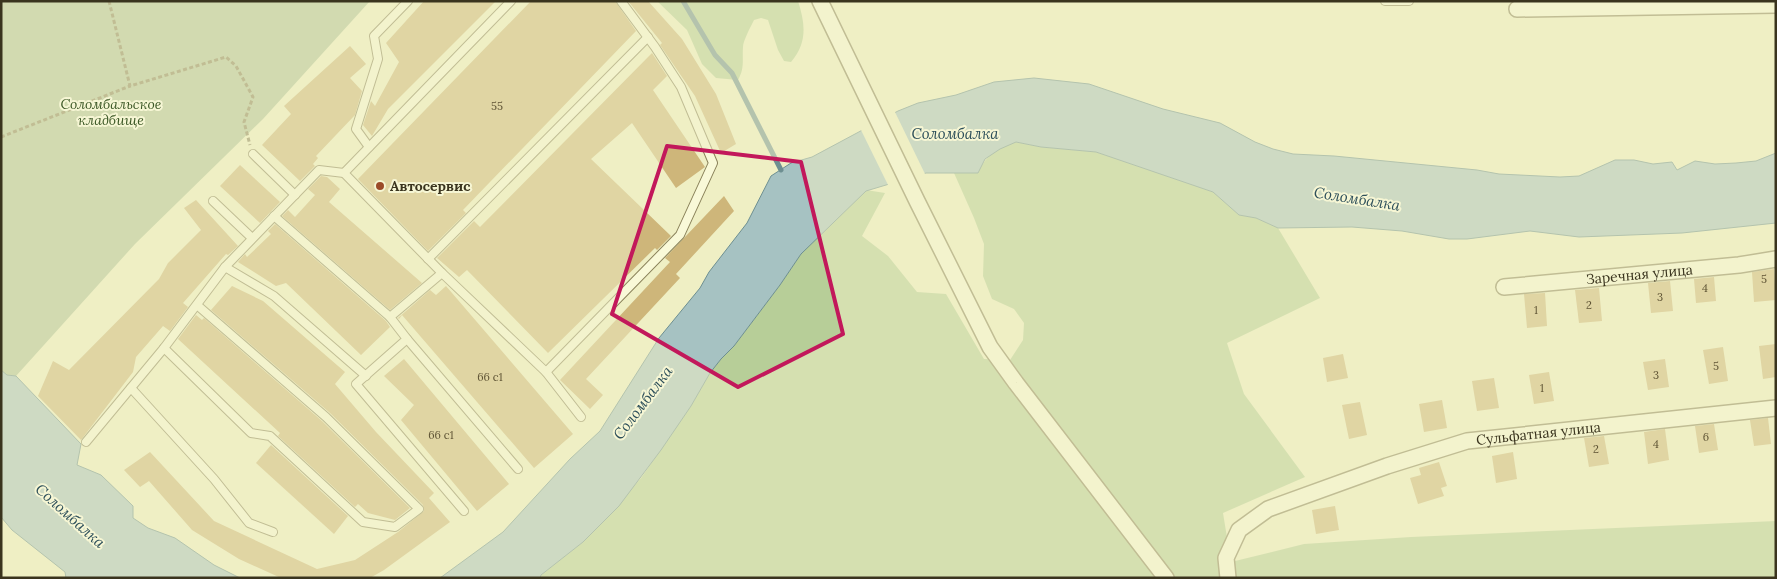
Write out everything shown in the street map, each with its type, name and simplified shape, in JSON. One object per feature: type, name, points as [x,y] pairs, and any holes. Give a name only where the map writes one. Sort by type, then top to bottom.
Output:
[{"type":"street","points":[[820,1],[916,201],[990,347],[1166,578]]},
{"type":"street","points":[[1517,10],[1776,5]]},
{"type":"street","name":"Заречная улица","points":[[1504,287],[1739,265],[1776,259]]},
{"type":"street","name":"Сульфатная улица","points":[[1228,578],[1226,558],[1239,530],[1268,510],[1387,466],[1467,441],[1776,408]]},
{"type":"lane","points":[[369,147],[356,129],[378,59],[374,36],[408,1]]},
{"type":"lane","points":[[344,173],[511,1]]},
{"type":"lane","points":[[546,372],[680,235],[713,164],[680,86],[648,37],[621,1]]},
{"type":"lane","points":[[1385,1],[1409,1]]},
{"type":"lane","points":[[428,259],[648,37]]},
{"type":"lane","points":[[253,154],[294,195]]},
{"type":"lane","points":[[86,442],[164,348],[225,267],[319,170],[344,173],[442,273],[546,372],[581,417]]},
{"type":"lane","points":[[213,201],[252,238]]},
{"type":"lane","points":[[274,216],[390,317],[518,469]]},
{"type":"lane","points":[[225,267],[274,296],[366,376]]},
{"type":"lane","points":[[390,317],[442,273]]},
{"type":"lane","points":[[164,348],[251,434],[270,436],[363,522],[395,527],[419,509],[326,417],[197,305]]},
{"type":"lane","points":[[407,339],[356,384],[464,511]]},
{"type":"lane","points":[[131,388],[214,479],[249,523],[273,532]]},
{"type":"path","points":[[109,1],[130,86]]},
{"type":"path","points":[[1,137],[130,86],[226,57],[236,66],[253,98],[244,122],[253,154]]},
{"type":"highlighted area","points":[[667,146],[801,162],[843,334],[738,387],[612,314]]},
{"type":"green space","name":"Соломбальское кладбище","points":[[1,1],[370,1],[263,119],[135,244],[16,376],[7,375],[1,370]]},
{"type":"green space","points":[[657,1],[798,1],[804,32],[803,40],[791,62],[784,61],[778,50],[768,20],[761,18],[754,20],[743,44],[742,68],[738,80],[716,78],[702,64],[687,30]]},
{"type":"green space","points":[[1016,142],[1041,147],[1096,152],[1213,192],[1239,215],[1256,218],[1278,228],[1320,298],[1227,343],[1244,394],[1305,477],[1223,513],[1231,562],[1304,544],[1411,537],[1776,521],[1776,578],[540,578],[541,575],[583,542],[641,478],[691,406],[710,373],[734,346],[801,254],[866,190],[885,193],[862,236],[888,256],[917,292],[946,294],[984,359],[1010,360],[1023,340],[1024,323],[1014,309],[992,299],[983,276],[984,244],[954,173],[978,173],[981,166],[993,153]]},
{"type":"water","name":"Соломбалка","points":[[1034,78],[1089,84],[1163,109],[1220,123],[1255,142],[1293,154],[1334,156],[1477,170],[1499,174],[1560,177],[1579,176],[1615,160],[1634,160],[1653,164],[1672,162],[1677,170],[1695,161],[1715,164],[1736,163],[1756,161],[1776,153],[1776,223],[1682,233],[1579,237],[1530,231],[1467,239],[1449,239],[1402,231],[1352,227],[1278,228],[1256,218],[1239,215],[1213,192],[1096,152],[1041,147],[1016,142],[1000,149],[985,159],[978,173],[926,173],[866,191],[801,254],[734,346],[710,373],[691,406],[661,450],[619,506],[583,542],[541,575],[540,578],[440,578],[503,532],[570,459],[600,431],[659,338],[700,288],[709,272],[747,223],[771,176],[791,163],[812,157],[898,111],[918,103],[956,95],[994,82]]},
{"type":"water","name":"Соломбалка","points":[[1,370],[7,375],[16,376],[81,444],[77,465],[101,475],[133,506],[133,518],[148,528],[175,538],[214,565],[240,578],[66,578],[65,572],[12,530],[1,517]]},
{"type":"pier","points":[[894,110],[926,176],[889,187],[860,128]]},
{"type":"building","points":[[424,1],[496,1],[388,109],[372,136],[363,125],[371,101],[375,106],[399,62],[386,43]]},
{"type":"building","points":[[531,1],[615,1],[636,31],[463,210],[466,213],[428,251],[358,179]]},
{"type":"building","points":[[628,1],[648,1],[682,39],[716,94],[736,144],[721,153],[695,96],[660,45],[662,43]]},
{"type":"building","points":[[350,46],[366,64],[350,78],[362,91],[355,115],[316,156],[318,158],[313,164],[315,166],[300,181],[262,145],[291,114],[284,106]]},
{"type":"building","points":[[652,53],[667,76],[653,90],[705,167],[676,188],[632,123],[591,159],[671,236],[657,250],[655,248],[548,353],[467,270],[459,277],[437,258],[474,221],[480,227]]},
{"type":"building","points":[[240,165],[280,202],[260,223],[220,186]]},
{"type":"building","points":[[321,176],[327,177],[340,189],[329,202],[422,283],[390,310],[282,216],[288,210],[295,217],[315,195],[308,189]]},
{"type":"building","points":[[724,196],[734,211],[676,274],[680,278],[586,379],[603,395],[590,409],[560,380],[670,262],[665,258]]},
{"type":"building","points":[[196,200],[238,246],[228,255],[226,254],[183,303],[188,307],[170,331],[163,326],[136,357],[133,372],[81,440],[38,396],[53,361],[69,370],[159,279],[168,263],[201,230],[184,208]]},
{"type":"building","points":[[275,224],[386,321],[390,327],[361,355],[286,283],[276,286],[238,262],[245,254],[247,257],[271,234],[268,231]]},
{"type":"building","points":[[1774,269],[1776,300],[1754,302],[1752,272]]},
{"type":"building","points":[[1714,277],[1716,301],[1696,303],[1694,279]]},
{"type":"building","points":[[1670,281],[1673,311],[1651,313],[1648,283]]},
{"type":"building","points":[[232,286],[263,301],[345,372],[335,384],[376,432],[434,493],[429,498],[450,522],[370,578],[281,578],[239,559],[192,530],[149,481],[140,487],[124,470],[150,452],[214,521],[317,569],[355,560],[398,532],[424,511],[423,505],[330,413],[211,310]]},
{"type":"building","points":[[446,286],[573,434],[534,468],[402,315],[398,318],[430,290],[436,295]]},
{"type":"building","points":[[1599,288],[1602,321],[1579,323],[1575,290]]},
{"type":"building","points":[[1545,293],[1547,326],[1527,328],[1524,294]]},
{"type":"building","points":[[196,315],[202,320],[204,318],[322,421],[410,508],[395,520],[368,513],[358,504],[355,507],[278,436],[280,433],[178,339]]},
{"type":"building","points":[[1776,344],[1776,377],[1763,379],[1759,346]]},
{"type":"building","points":[[1723,347],[1728,381],[1709,384],[1703,350]]},
{"type":"building","points":[[1343,354],[1348,378],[1327,382],[1323,358]]},
{"type":"building","points":[[404,359],[509,484],[477,511],[401,420],[414,405],[384,376]]},
{"type":"building","points":[[1665,359],[1669,387],[1648,390],[1643,362]]},
{"type":"building","points":[[1549,372],[1554,401],[1534,404],[1529,375]]},
{"type":"building","points":[[1494,378],[1499,408],[1477,411],[1472,381]]},
{"type":"building","points":[[1442,400],[1447,428],[1424,432],[1419,404]]},
{"type":"building","points":[[1360,402],[1367,435],[1349,439],[1342,405]]},
{"type":"building","points":[[1768,418],[1771,444],[1754,446],[1750,420]]},
{"type":"building","points":[[1714,424],[1718,450],[1699,453],[1695,426]]},
{"type":"building","points":[[1665,429],[1669,460],[1648,464],[1644,432]]},
{"type":"building","points":[[1604,436],[1609,464],[1589,467],[1584,438]]},
{"type":"building","points":[[271,445],[348,516],[334,534],[256,463]]},
{"type":"building","points":[[1513,452],[1517,479],[1496,483],[1492,456]]},
{"type":"building","points":[[1439,462],[1447,486],[1441,488],[1444,496],[1418,504],[1410,478],[1421,475],[1419,468]]},
{"type":"building","points":[[1335,506],[1339,530],[1316,534],[1312,510]]},
{"type":"waterway","points":[[683,1],[715,55],[732,73],[781,170]]},
{"type":"place","name":"Автосервис","points":[[380,186]]}]
